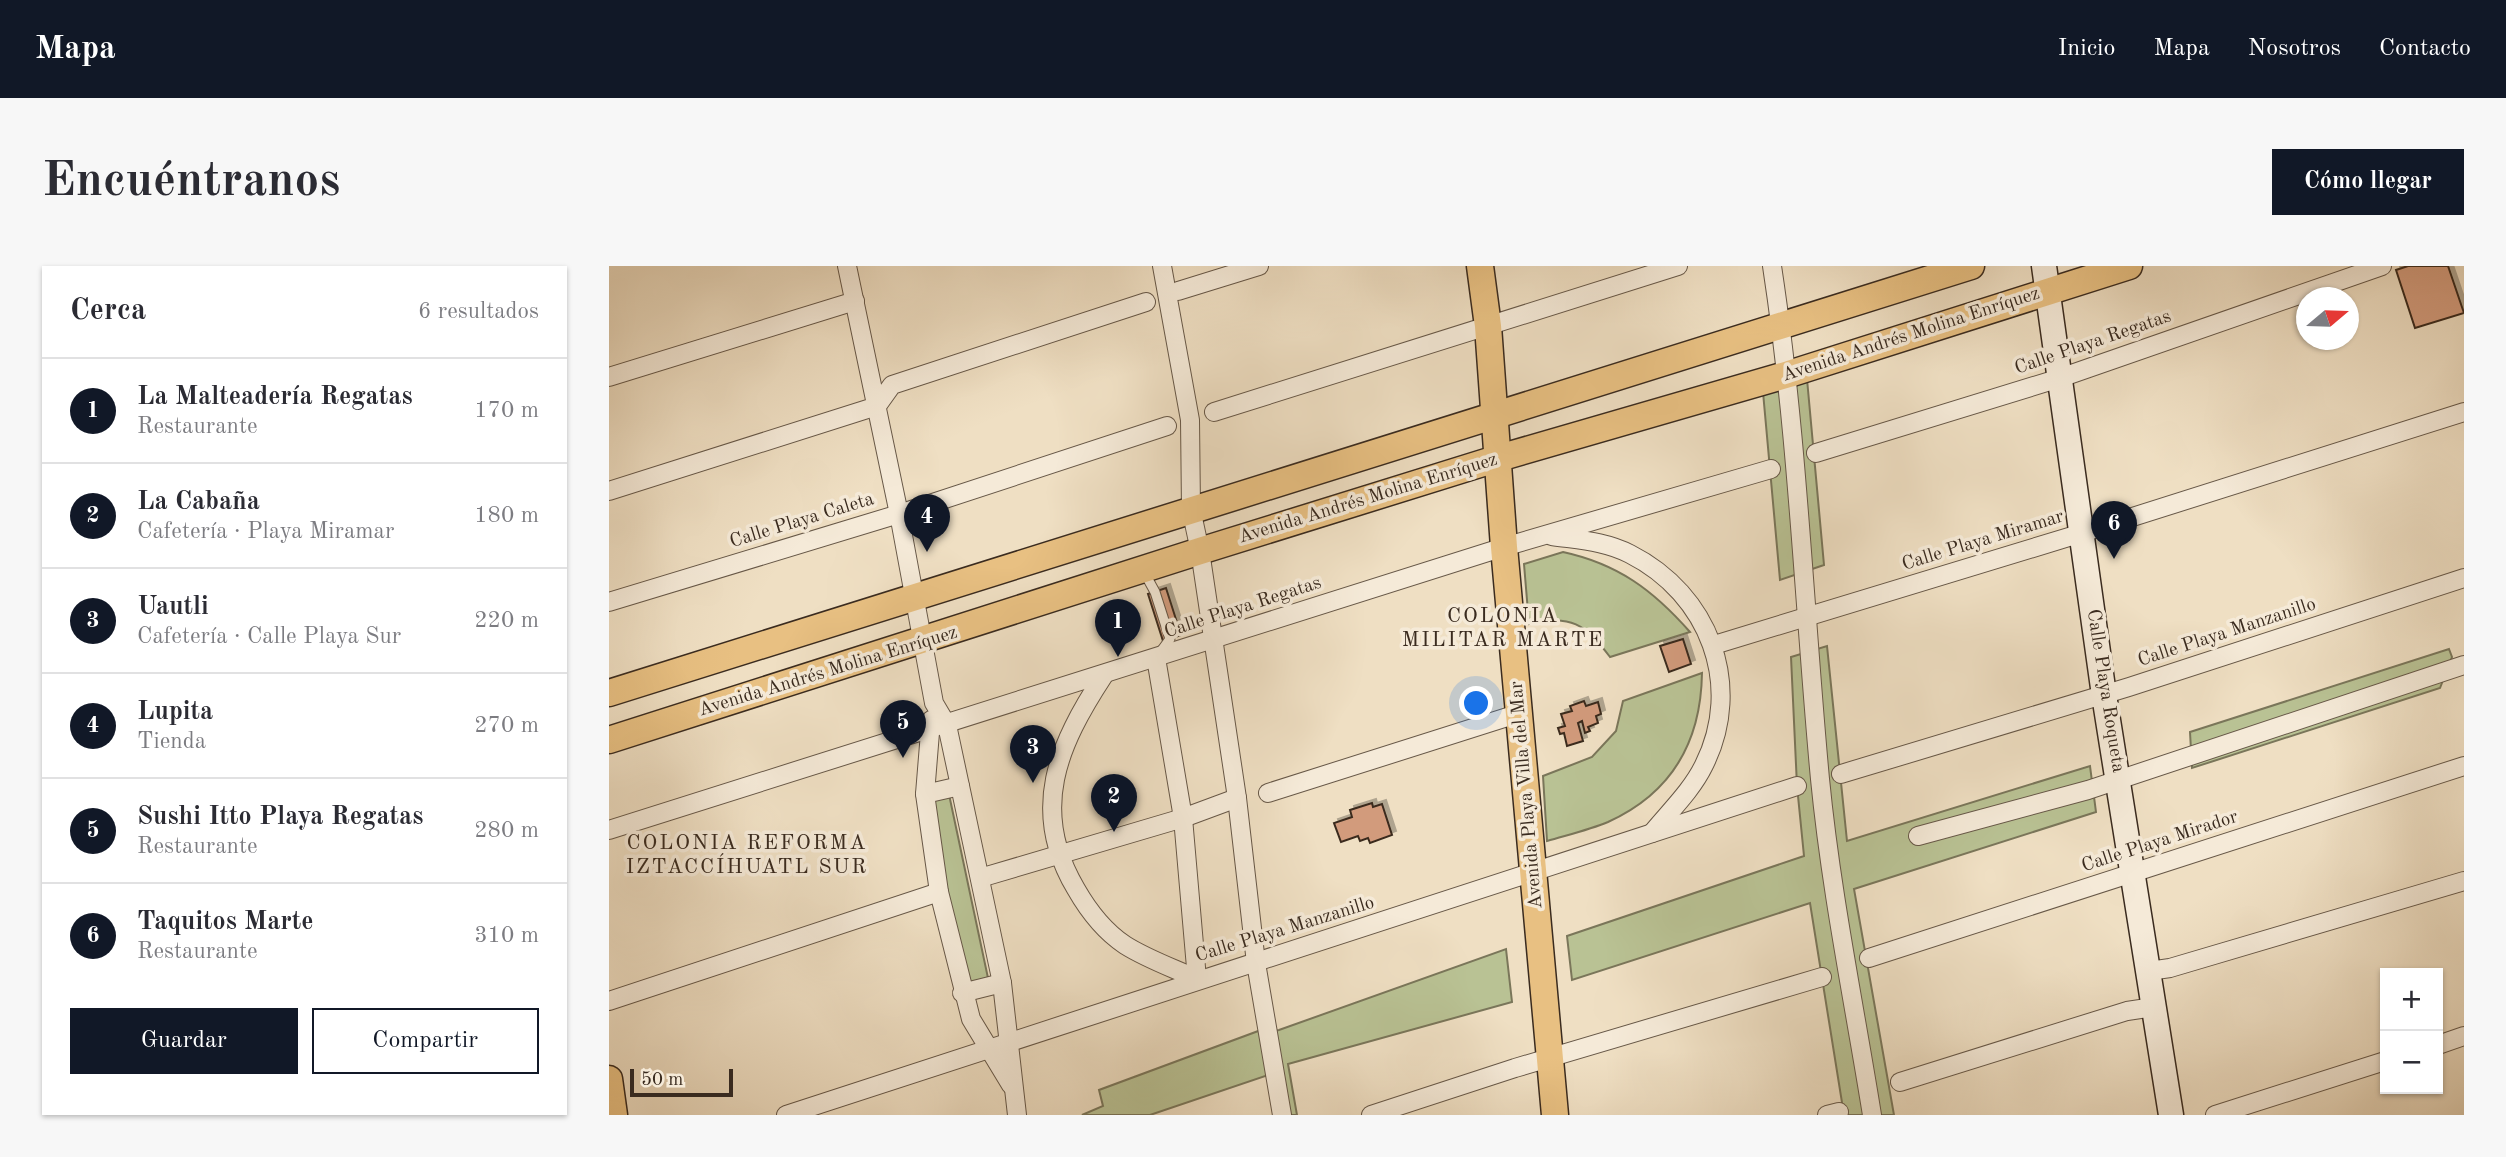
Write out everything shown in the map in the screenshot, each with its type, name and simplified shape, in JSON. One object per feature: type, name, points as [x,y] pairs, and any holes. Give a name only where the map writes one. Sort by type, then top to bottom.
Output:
[{"type":"main road","name":"Avenida Playa Villa del Mar","points":[[1480,266],[1496,415],[1504,547],[1555,1115]]},
{"type":"main road","points":[[609,693],[1971,266]]},
{"type":"main road","name":"Avenida Andrés Molina Enríquez","points":[[609,740],[1499,458],[1789,374],[2046,279],[2129,266]]},
{"type":"main road","points":[[609,1079],[612,1112]]},
{"type":"street","points":[[848,266],[899,514],[934,703],[947,725],[1002,983],[1010,1040],[1011,1085],[1017,1115]]},
{"type":"street","points":[[1162,266],[1190,420],[1191,509],[1201,551],[1237,798],[1256,963],[1282,1115]]},
{"type":"street","points":[[1178,291],[1259,266]]},
{"type":"street","points":[[1214,412],[1678,266]]},
{"type":"street","points":[[1773,266],[1789,374],[1821,780],[1830,861],[1872,1115]]},
{"type":"street","name":"Calle Playa Regatas","points":[[1816,453],[2060,378],[2382,266]]},
{"type":"street","name":"Calle Playa Roqueta","points":[[2046,279],[2104,695],[2171,1115]]},
{"type":"street","points":[[609,377],[855,301]]},
{"type":"street","points":[[609,491],[877,406],[892,385],[1146,302]]},
{"type":"street","name":"Calle Playa Miramar","points":[[1714,645],[2082,533],[2464,412]]},
{"type":"street","name":"Calle Playa Caleta","points":[[609,602],[899,514],[1167,426]]},
{"type":"street","name":"Calle Playa Regatas","points":[[609,830],[1504,547],[1771,469]]},
{"type":"street","points":[[1545,536],[1600,542],[1629,553],[1648,565],[1679,591],[1701,618],[1714,645],[1722,678],[1723,707],[1715,738],[1704,766],[1652,832]]},
{"type":"street","name":"Calle Playa Manzanillo","points":[[1841,774],[2104,695],[2464,578]]},
{"type":"street","points":[[1156,658],[1182,818],[1197,979]]},
{"type":"street","points":[[1918,836],[2119,779],[2464,665]]},
{"type":"street","points":[[1104,675],[1081,710],[1063,746],[1055,775],[1051,806],[1053,834],[1058,853],[1086,905],[1103,926],[1123,944],[1197,979]]},
{"type":"street","points":[[934,703],[929,731],[925,794],[939,892],[962,993],[987,1049],[1011,1085]]},
{"type":"street","points":[[1268,793],[1520,713]]},
{"type":"street","name":"Calle Playa Mirador","points":[[1869,958],[2464,766]]},
{"type":"street","points":[[925,794],[960,786]]},
{"type":"street","name":"Calle Playa Manzanillo","points":[[786,1115],[1197,979],[1256,963],[1797,786]]},
{"type":"street","points":[[980,878],[1182,818],[1237,798]]},
{"type":"street","points":[[2149,971],[2170,968],[2464,881]]},
{"type":"street","points":[[609,1001],[939,892]]},
{"type":"street","points":[[1371,1115],[1549,1058],[1822,978]]},
{"type":"street","points":[[962,993],[1002,983]]},
{"type":"street","points":[[1900,1082],[2127,1011],[2154,1007]]},
{"type":"street","points":[[2443,1043],[2464,1036]]},
{"type":"street","points":[[2215,1115],[2380,1063]]},
{"type":"lane","points":[[1144,571],[1155,592],[1170,639],[1156,658]]},
{"type":"green space","points":[[1807,379],[1824,565],[1780,580],[1763,392]]},
{"type":"green space","points":[[1563,552],[1601,564],[1633,581],[1662,603],[1690,632],[1610,657],[1593,637],[1576,624],[1556,620],[1529,624],[1524,564]]},
{"type":"green space","points":[[1827,646],[1847,841],[2090,766],[2096,812],[1854,889],[1894,1115],[1844,1115],[1810,903],[1572,980],[1567,936],[1804,856],[1797,786],[1791,657]]},
{"type":"green space","points":[[2449,649],[2452,657],[2440,688],[2192,768],[2190,732]]},
{"type":"green space","points":[[1702,673],[1696,721],[1689,742],[1666,780],[1650,796],[1608,822],[1547,841],[1543,776],[1592,757],[1616,731],[1623,701]]},
{"type":"green space","points":[[947,785],[988,978],[966,985],[928,800]]},
{"type":"green space","points":[[1506,949],[1512,1002],[1288,1064],[1297,1115],[1274,1115],[1268,1075],[1150,1115],[1082,1115],[1103,1106],[1099,1090],[1261,1030],[1264,1033],[1279,1030]]},
{"type":"building","points":[[2408,266],[2448,266],[2464,313],[2415,328],[2396,270]]},
{"type":"building","points":[[1166,588],[1181,635],[1163,641],[1148,594]]},
{"type":"building","points":[[1683,639],[1691,664],[1669,672],[1660,646]]},
{"type":"building","points":[[1584,701],[1586,706],[1598,702],[1601,714],[1596,716],[1598,723],[1588,727],[1590,731],[1585,733],[1582,721],[1578,723],[1583,741],[1567,746],[1564,733],[1560,734],[1558,728],[1565,726],[1561,714],[1572,711],[1570,706]]},
{"type":"building","points":[[1372,803],[1373,807],[1382,804],[1392,835],[1370,843],[1368,838],[1360,841],[1358,836],[1341,842],[1334,823],[1352,817],[1350,810]]},
{"type":"place","name":"Lupita","points":[[927,552]]},
{"type":"place","name":"Taquitos Marte","points":[[2114,559]]},
{"type":"place","name":"La Malteadería Regatas","points":[[1118,657]]},
{"type":"place","name":"Sushi Itto Playa Regatas","points":[[903,758]]},
{"type":"place","name":"Uautli","points":[[1033,783]]},
{"type":"place","name":"La Cabaña","points":[[1114,832]]},
{"type":"district","name":"COLONIA MILITAR MARTE","points":[[1503,628]]},
{"type":"district","name":"COLONIA REFORMA IZTACCÍHUATL SUR","points":[[747,855]]}]
